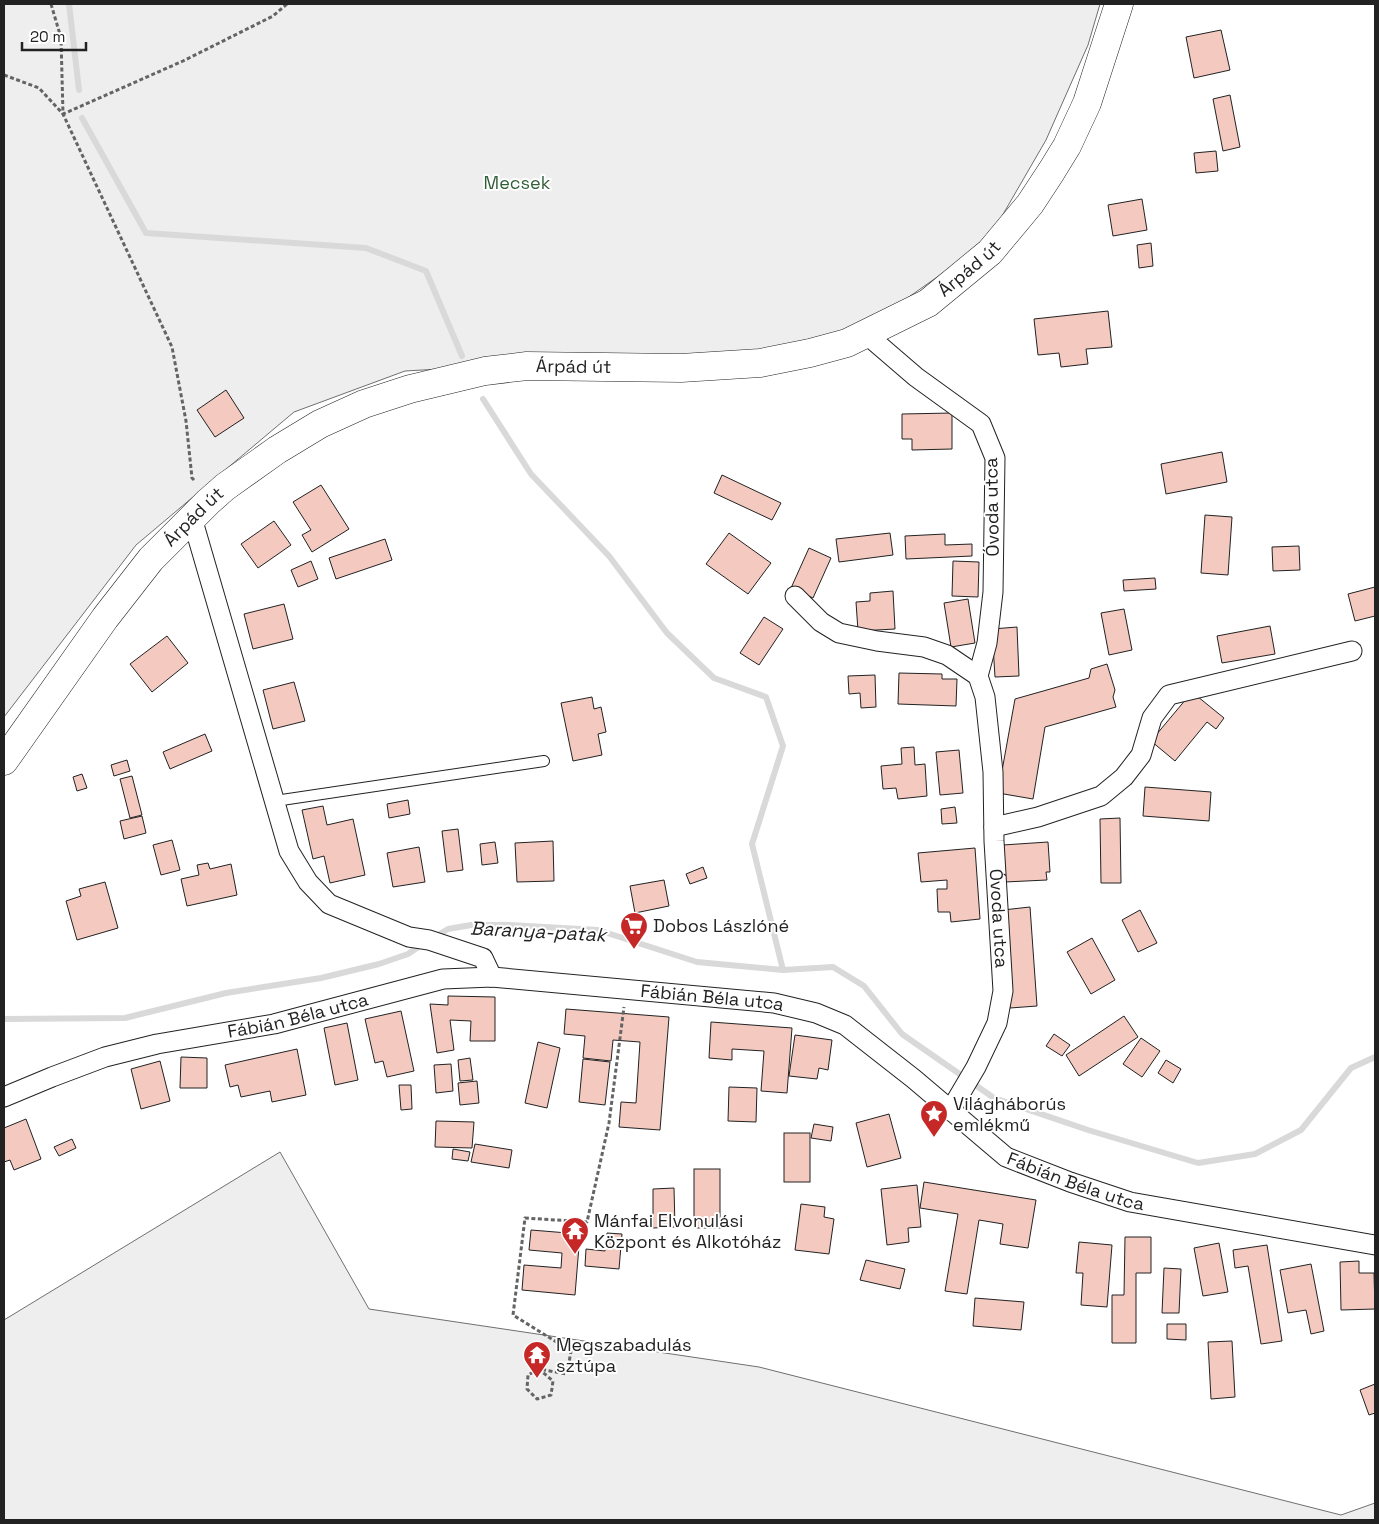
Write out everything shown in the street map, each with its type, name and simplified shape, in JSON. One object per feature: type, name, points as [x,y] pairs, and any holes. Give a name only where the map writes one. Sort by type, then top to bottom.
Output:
[{"type":"main road","name":"Árpád út","points":[[4,761],[105,618],[151,559],[200,510],[249,469],[320,424],[364,404],[410,389],[485,371],[527,366],[682,368],[760,364],[847,343],[928,303],[990,252],[1030,204],[1067,146],[1087,103],[1119,4]]},
{"type":"street","name":"Óvoda utca","points":[[866,334],[916,377],[981,424],[995,458],[993,592],[987,643],[978,676],[984,697],[993,772],[994,827],[1003,991],[997,1023],[976,1066],[954,1102]]},
{"type":"street","points":[[200,510],[289,850],[308,882],[329,904],[410,936],[429,940],[483,958],[492,977]]},
{"type":"street","points":[[795,596],[821,622],[839,632],[877,641],[924,647],[947,655],[978,676]]},
{"type":"street","points":[[994,827],[1038,817],[1101,796],[1124,778],[1141,755],[1152,718],[1169,695],[1352,651]]},
{"type":"street","name":"Fábián Béla utca","points":[[4,1098],[52,1077],[106,1057],[156,1044],[274,1024],[443,979],[492,977],[774,1003],[816,1013],[845,1025],[914,1079],[954,1102],[1006,1157],[1070,1182],[1130,1202],[1375,1245]]},
{"type":"lane","points":[[275,801],[544,761]]},
{"type":"path","points":[[51,4],[61,38],[63,114]]},
{"type":"path","points":[[63,114],[183,61],[273,16],[286,4]]},
{"type":"path","points":[[4,76],[39,88],[63,114],[172,347],[186,421],[192,478],[200,510]]},
{"type":"path","points":[[539,1369],[553,1381],[550,1395],[537,1399],[527,1389],[528,1375],[539,1369],[567,1374],[571,1351],[513,1315],[525,1218],[588,1222],[609,1123],[627,989]]},
{"type":"green space","name":"Mecsek","points":[[4,4],[1100,4],[1088,45],[1046,140],[987,242],[859,332],[786,354],[667,356],[405,371],[294,412],[136,545],[4,717]]},
{"type":"green space","points":[[280,1152],[369,1309],[759,1367],[1341,1515],[1375,1503],[1375,1520],[4,1520],[4,1320]]},
{"type":"building","points":[[1221,30],[1230,70],[1194,78],[1186,37]]},
{"type":"building","points":[[1230,95],[1240,147],[1223,151],[1213,99]]},
{"type":"building","points":[[1216,151],[1218,171],[1196,173],[1194,153]]},
{"type":"building","points":[[1142,199],[1147,230],[1113,236],[1108,205]]},
{"type":"building","points":[[1151,243],[1153,266],[1139,268],[1137,245]]},
{"type":"building","points":[[1108,311],[1112,347],[1086,349],[1088,364],[1061,367],[1059,353],[1038,355],[1034,319]]},
{"type":"building","points":[[226,390],[244,418],[215,437],[197,410]]},
{"type":"building","points":[[952,413],[952,449],[912,450],[912,439],[902,439],[902,414]]},
{"type":"building","points":[[1222,452],[1227,482],[1166,494],[1161,464]]},
{"type":"building","points":[[722,475],[781,503],[772,520],[714,493]]},
{"type":"building","points":[[321,485],[349,529],[312,552],[302,535],[311,530],[293,502]]},
{"type":"building","points":[[1205,515],[1232,517],[1228,575],[1201,573]]},
{"type":"building","points":[[274,521],[291,545],[258,568],[241,544]]},
{"type":"building","points":[[729,533],[771,563],[748,594],[706,564]]},
{"type":"building","points":[[890,533],[893,555],[839,562],[836,539]]},
{"type":"building","points":[[945,534],[945,545],[972,544],[972,556],[906,559],[905,536]]},
{"type":"building","points":[[385,539],[392,560],[336,579],[329,558]]},
{"type":"building","points":[[1299,546],[1300,570],[1273,571],[1272,547]]},
{"type":"building","points":[[809,548],[831,558],[813,598],[791,588]]},
{"type":"building","points":[[311,561],[318,579],[298,587],[291,570]]},
{"type":"building","points":[[953,561],[979,562],[978,597],[952,596]]},
{"type":"building","points":[[1155,578],[1156,589],[1124,591],[1123,580]]},
{"type":"building","points":[[1375,587],[1375,616],[1355,621],[1348,594]]},
{"type":"building","points":[[893,591],[895,629],[858,631],[856,602],[870,601],[870,593]]},
{"type":"building","points":[[968,599],[975,643],[951,647],[944,603]]},
{"type":"building","points":[[284,604],[293,639],[253,649],[244,614]]},
{"type":"building","points":[[1124,609],[1132,650],[1109,655],[1101,613]]},
{"type":"building","points":[[764,617],[783,629],[759,665],[740,653]]},
{"type":"building","points":[[1270,626],[1275,654],[1222,663],[1217,636]]},
{"type":"building","points":[[1017,627],[1019,676],[995,677],[992,629]]},
{"type":"building","points":[[167,636],[188,663],[152,692],[130,664]]},
{"type":"building","points":[[1107,664],[1115,690],[1113,697],[1116,707],[1045,727],[1033,799],[998,793],[1015,699],[1089,678],[1091,669]]},
{"type":"building","points":[[899,673],[942,674],[942,679],[957,679],[956,706],[898,704]]},
{"type":"building","points":[[875,675],[876,707],[861,708],[860,693],[849,694],[848,676]]},
{"type":"building","points":[[294,682],[305,721],[273,729],[263,690]]},
{"type":"building","points":[[1192,692],[1224,718],[1216,729],[1207,722],[1175,761],[1151,741]]},
{"type":"building","points":[[592,697],[594,709],[601,707],[606,732],[598,734],[602,755],[573,761],[561,703]]},
{"type":"building","points":[[205,734],[212,751],[170,769],[163,752]]},
{"type":"building","points":[[914,747],[915,765],[925,764],[927,796],[898,799],[896,788],[883,789],[881,766],[902,764],[901,748]]},
{"type":"building","points":[[959,750],[963,793],[940,795],[936,752]]},
{"type":"building","points":[[127,760],[130,771],[114,776],[111,765]]},
{"type":"building","points":[[82,774],[87,788],[77,791],[73,777]]},
{"type":"building","points":[[132,776],[142,815],[130,818],[120,779]]},
{"type":"building","points":[[1145,787],[1211,792],[1209,821],[1143,816]]},
{"type":"building","points":[[408,800],[410,814],[389,818],[387,804]]},
{"type":"building","points":[[323,806],[327,825],[353,819],[365,875],[330,883],[324,856],[313,859],[302,810]]},
{"type":"building","points":[[955,807],[957,823],[942,824],[941,809]]},
{"type":"building","points":[[142,816],[146,833],[124,839],[120,821]]},
{"type":"building","points":[[1120,818],[1121,883],[1101,883],[1100,819]]},
{"type":"building","points":[[458,829],[463,870],[447,872],[442,831]]},
{"type":"building","points":[[172,840],[180,870],[161,875],[153,845]]},
{"type":"building","points":[[553,841],[554,881],[517,882],[515,843]]},
{"type":"building","points":[[495,842],[498,863],[482,865],[480,844]]},
{"type":"building","points":[[1048,842],[1050,872],[1046,872],[1047,880],[1005,882],[1003,845]]},
{"type":"building","points":[[419,847],[425,882],[393,887],[387,853]]},
{"type":"building","points":[[975,848],[980,919],[951,922],[950,912],[938,912],[937,889],[947,889],[947,880],[921,882],[918,853]]},
{"type":"building","points":[[208,863],[210,869],[231,864],[237,895],[187,906],[181,879],[199,875],[197,865]]},
{"type":"building","points":[[703,867],[707,878],[690,884],[686,874]]},
{"type":"building","points":[[664,880],[669,906],[635,913],[630,886]]},
{"type":"building","points":[[105,882],[118,928],[77,940],[66,901],[81,896],[79,889]]},
{"type":"building","points":[[1030,907],[1037,1006],[1010,1008],[1003,910]]},
{"type":"building","points":[[1140,910],[1157,943],[1138,952],[1122,920]]},
{"type":"building","points":[[1092,938],[1115,980],[1091,994],[1067,952]]},
{"type":"building","points":[[448,996],[495,997],[495,1041],[470,1041],[471,1021],[450,1020],[454,1050],[437,1053],[430,1004],[448,1005]]},
{"type":"building","points":[[566,1009],[669,1017],[660,1130],[619,1127],[621,1102],[636,1103],[640,1042],[613,1040],[611,1061],[583,1058],[585,1036],[564,1034]]},
{"type":"building","points":[[401,1011],[414,1071],[387,1077],[383,1061],[375,1063],[365,1019]]},
{"type":"building","points":[[1124,1016],[1138,1037],[1079,1076],[1066,1055]]},
{"type":"building","points":[[711,1022],[792,1028],[787,1093],[761,1091],[764,1051],[732,1049],[732,1060],[709,1058]]},
{"type":"building","points":[[347,1023],[358,1080],[335,1085],[324,1028]]},
{"type":"building","points":[[1054,1034],[1070,1045],[1062,1056],[1046,1046]]},
{"type":"building","points":[[795,1035],[832,1040],[828,1070],[819,1068],[817,1079],[789,1076]]},
{"type":"building","points":[[1141,1038],[1160,1051],[1142,1077],[1123,1064]]},
{"type":"building","points":[[538,1042],[560,1048],[547,1108],[525,1103]]},
{"type":"building","points":[[297,1049],[306,1095],[272,1102],[270,1091],[241,1097],[238,1085],[230,1087],[225,1065]]},
{"type":"building","points":[[181,1057],[207,1058],[207,1088],[180,1088]]},
{"type":"building","points":[[470,1058],[473,1080],[460,1081],[458,1060]]},
{"type":"building","points":[[583,1059],[610,1062],[605,1105],[579,1102]]},
{"type":"building","points":[[1166,1060],[1181,1069],[1173,1083],[1158,1073]]},
{"type":"building","points":[[160,1061],[170,1101],[141,1109],[131,1069]]},
{"type":"building","points":[[451,1064],[453,1091],[436,1093],[434,1065]]},
{"type":"building","points":[[477,1081],[479,1103],[460,1105],[458,1083]]},
{"type":"building","points":[[399,1085],[411,1085],[412,1109],[401,1110]]},
{"type":"building","points":[[729,1087],[757,1088],[756,1122],[728,1121]]},
{"type":"building","points":[[889,1114],[901,1158],[867,1167],[856,1123]]},
{"type":"building","points":[[26,1119],[41,1159],[14,1170],[10,1160],[4,1162],[4,1128]]},
{"type":"building","points":[[436,1121],[474,1122],[472,1148],[435,1147]]},
{"type":"building","points":[[814,1124],[833,1127],[831,1141],[811,1138]]},
{"type":"building","points":[[784,1133],[810,1133],[810,1182],[784,1182]]},
{"type":"building","points":[[72,1139],[76,1148],[59,1156],[54,1147]]},
{"type":"building","points":[[475,1144],[512,1150],[509,1168],[471,1162]]},
{"type":"building","points":[[453,1149],[470,1152],[468,1161],[452,1159]]},
{"type":"building","points":[[694,1169],[720,1169],[720,1228],[694,1228]]},
{"type":"building","points":[[924,1182],[1036,1200],[1028,1248],[1000,1244],[1003,1224],[979,1220],[967,1294],[945,1291],[958,1214],[920,1208]]},
{"type":"building","points":[[917,1185],[921,1227],[908,1228],[909,1242],[887,1245],[881,1189]]},
{"type":"building","points":[[674,1188],[675,1227],[653,1228],[653,1189]]},
{"type":"building","points":[[801,1204],[825,1207],[824,1217],[834,1219],[829,1254],[795,1250]]},
{"type":"building","points":[[531,1230],[580,1234],[575,1295],[522,1290],[524,1265],[561,1268],[562,1253],[529,1250]]},
{"type":"building","points":[[607,1233],[622,1234],[619,1269],[585,1266],[586,1249],[605,1251]]},
{"type":"building","points":[[1125,1237],[1151,1237],[1151,1273],[1136,1273],[1136,1343],[1112,1343],[1112,1295],[1124,1295]]},
{"type":"building","points":[[1079,1242],[1112,1245],[1107,1307],[1081,1305],[1083,1273],[1076,1273]]},
{"type":"building","points":[[1219,1243],[1228,1292],[1203,1296],[1194,1248]]},
{"type":"building","points":[[1267,1245],[1282,1341],[1261,1344],[1248,1266],[1235,1268],[1233,1250]]},
{"type":"building","points":[[866,1260],[905,1269],[900,1289],[860,1280]]},
{"type":"building","points":[[1359,1261],[1359,1273],[1374,1273],[1375,1309],[1341,1310],[1340,1262]]},
{"type":"building","points":[[1311,1264],[1324,1331],[1311,1334],[1306,1310],[1288,1313],[1280,1270]]},
{"type":"building","points":[[1164,1268],[1181,1269],[1179,1313],[1162,1313]]},
{"type":"building","points":[[975,1298],[1024,1302],[1021,1330],[973,1326]]},
{"type":"building","points":[[1167,1324],[1186,1324],[1186,1340],[1167,1339]]},
{"type":"building","points":[[1232,1341],[1235,1397],[1211,1399],[1208,1342]]},
{"type":"building","points":[[1375,1384],[1375,1413],[1369,1415],[1360,1390]]},
{"type":"waterway","points":[[69,4],[79,90]]},
{"type":"waterway","points":[[82,118],[146,233],[366,248],[426,271],[462,356]]},
{"type":"waterway","points":[[483,399],[531,474],[609,556],[667,633],[714,678],[766,697],[783,746],[752,844],[783,970]]},
{"type":"waterway","name":"Baranya-patak","points":[[433,938],[448,929],[471,925],[598,930],[697,962],[783,970],[833,967],[864,986],[902,1034],[994,1098],[1088,1130],[1198,1163],[1255,1154],[1301,1130],[1351,1068],[1375,1057]]},
{"type":"waterway","name":"Baranya-patak","points":[[4,1019],[125,1018],[226,993],[321,978],[379,964],[408,954],[424,943]]},
{"type":"place","name":"Dobos Lászlóné","points":[[634,950]]},
{"type":"place","name":"Világháborús emlékmű","points":[[934,1138]]},
{"type":"place","name":"Mánfai Elvonulási Központ és Alkotóház","points":[[575,1255]]},
{"type":"place","name":"Megszabadulás sztúpa","points":[[537,1379]]}]
